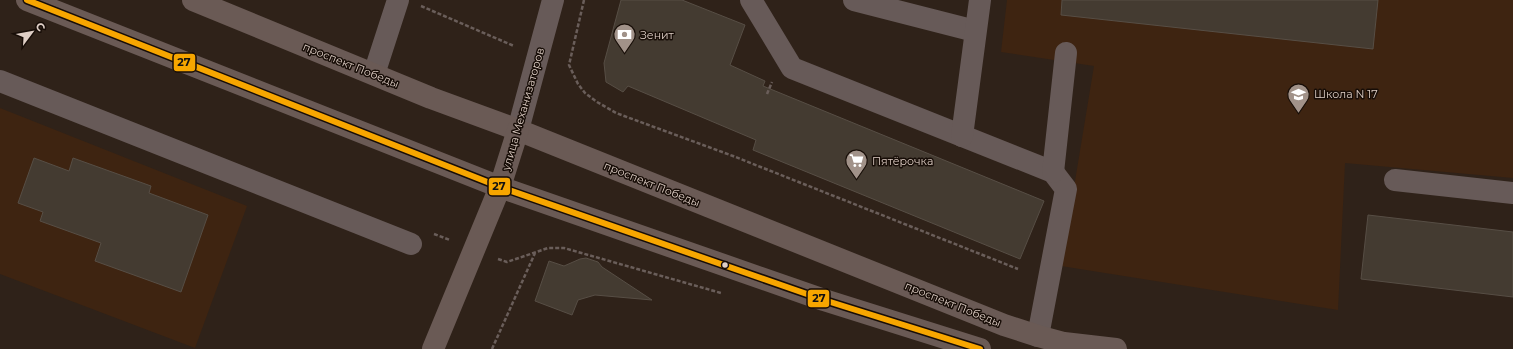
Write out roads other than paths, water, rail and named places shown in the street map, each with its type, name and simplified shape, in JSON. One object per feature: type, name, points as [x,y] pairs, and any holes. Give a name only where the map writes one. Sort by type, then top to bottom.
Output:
[{"type":"main road","points":[[27,0],[500,186],[824,300],[980,349]]},
{"type":"main road","name":"проспект Победы","points":[[193,0],[431,98],[518,130],[1004,325],[1064,343],[1116,349]]},
{"type":"main road","name":"улица Механизаторов","points":[[436,349],[500,186],[518,130]]},
{"type":"street","points":[[374,74],[398,0]]},
{"type":"street","name":"улица Механизаторов","points":[[518,130],[553,0]]},
{"type":"street","points":[[751,0],[792,68],[1053,172],[1066,189],[1038,336]]},
{"type":"street","points":[[857,0],[976,30]]},
{"type":"street","points":[[962,136],[980,0]]},
{"type":"street","points":[[1053,172],[1066,53]]},
{"type":"street","points":[[0,81],[412,244]]},
{"type":"street","points":[[1395,180],[1513,193]]},
{"type":"place","name":"Зенит","points":[[624,54]]},
{"type":"place","name":"Школа N 17","points":[[1299,114]]},
{"type":"place","name":"Пятёрочка","points":[[857,180]]}]
